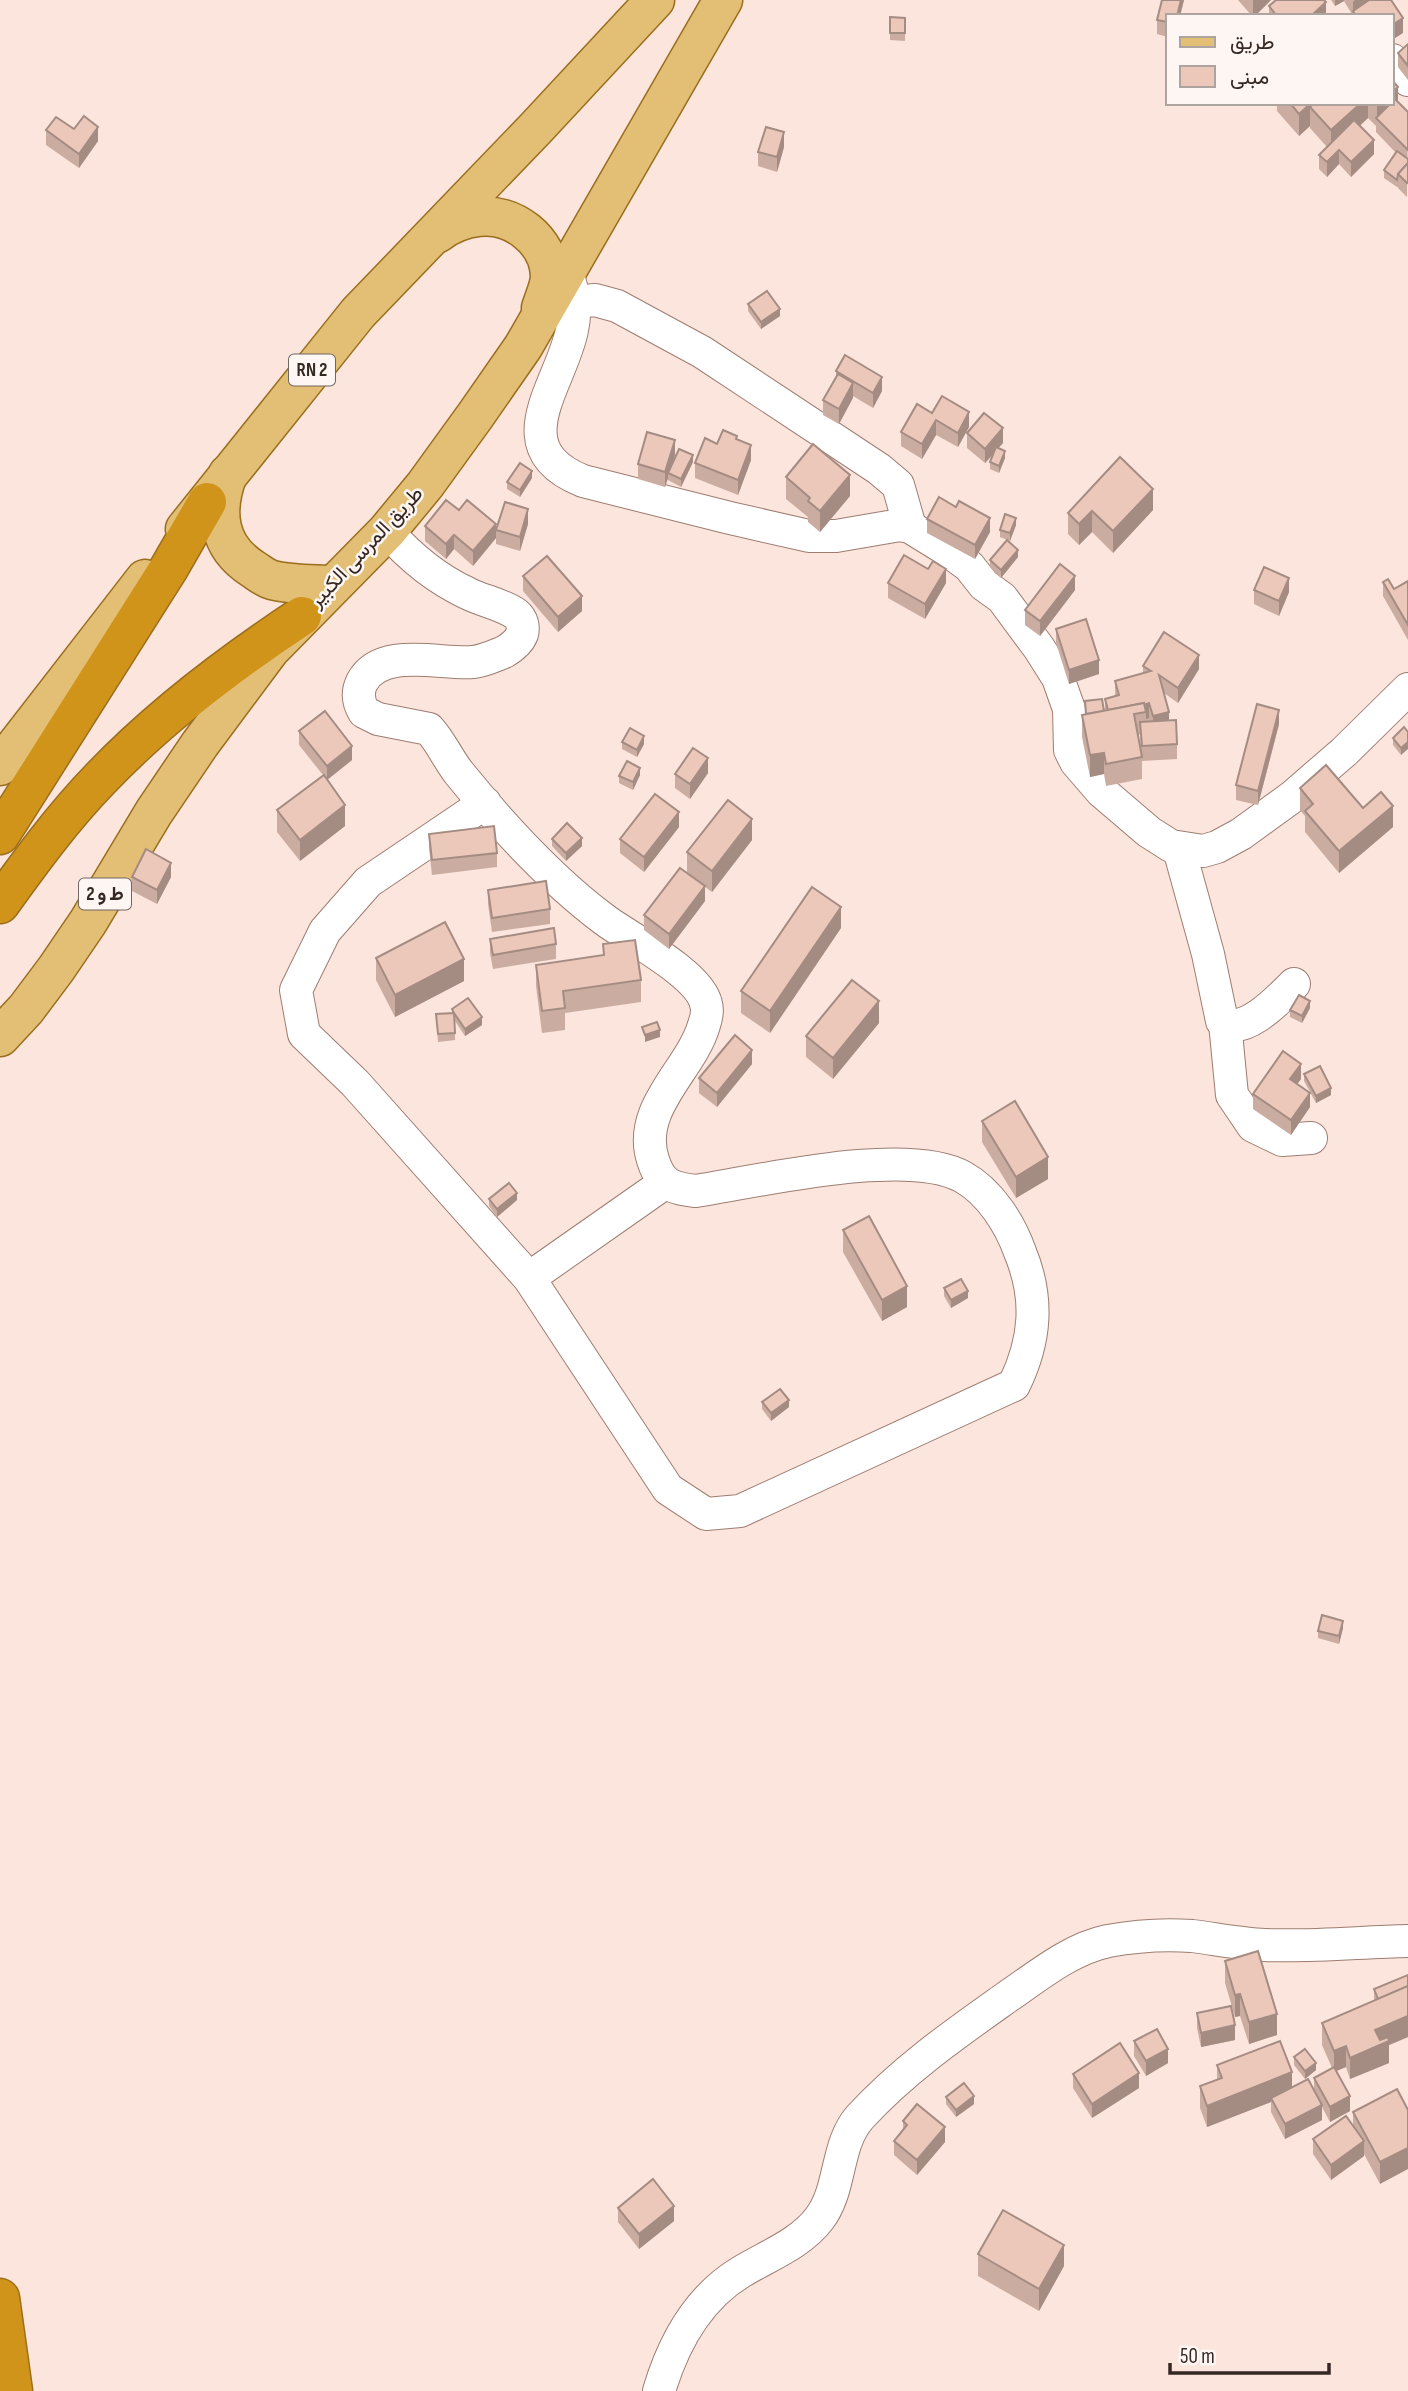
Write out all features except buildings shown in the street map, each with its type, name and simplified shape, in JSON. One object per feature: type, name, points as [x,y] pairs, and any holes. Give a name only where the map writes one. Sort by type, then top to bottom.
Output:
[{"type":"highway","points":[[1,833],[169,568],[207,502]]},
{"type":"highway","points":[[0,904],[70,813],[100,779],[190,695],[302,616]]},
{"type":"highway","points":[[0,2298],[13,2391]]},
{"type":"main road","name":"RN 2","points":[[0,766],[229,472],[358,313],[655,0]]},
{"type":"main road","name":"طريق المرسى الكبير","points":[[0,1037],[26,1009],[56,969],[200,744],[270,650],[387,531],[425,485],[535,327],[571,286],[723,0]]},
{"type":"main road","points":[[424,242],[452,224],[480,216],[494,217],[523,228],[542,250],[550,277],[535,327]]},
{"type":"main road","points":[[229,472],[221,493],[220,511],[223,533],[230,550],[241,561],[269,579],[294,584],[332,585]]},
{"type":"street","points":[[1394,63],[1408,79]]},
{"type":"street","points":[[571,286],[595,300],[617,306],[702,352],[879,469],[898,485],[910,527]]},
{"type":"street","points":[[571,286],[574,320],[568,346],[544,403],[540,421],[543,447],[554,465],[583,481],[809,536],[836,536],[884,527],[910,527],[944,548],[969,566],[985,585],[1002,598],[1058,678],[1069,709],[1070,750],[1076,762],[1101,791],[1162,842],[1179,849],[1203,851],[1241,834],[1313,779],[1408,689]]},
{"type":"street","points":[[387,531],[408,555],[427,570],[467,594],[514,613],[522,622],[523,632],[519,641],[509,650],[475,662],[395,661],[367,674],[360,685],[359,705],[370,717],[429,729],[456,770],[553,877],[605,920],[685,974],[706,1004],[706,1019],[699,1042],[656,1109],[649,1134],[649,1150],[657,1172],[675,1188],[696,1191],[841,1168],[906,1165],[946,1170],[962,1177],[977,1186],[994,1205],[1014,1236],[1029,1274],[1033,1326],[1026,1361],[1014,1385],[740,1511],[706,1514],[668,1489],[529,1278],[355,1083],[304,1034],[296,990],[325,930],[368,882],[485,803]]},
{"type":"street","points":[[1179,849],[1208,954],[1220,1016],[1225,1023],[1232,1095],[1253,1126],[1282,1140],[1311,1138]]},
{"type":"street","points":[[1225,1023],[1240,1025],[1260,1015],[1294,984]]},
{"type":"street","points":[[529,1278],[666,1182]]},
{"type":"street","points":[[667,2384],[693,2315],[738,2274],[808,2232],[821,2217],[830,2199],[846,2142],[858,2119],[936,2047],[1056,1963],[1105,1942],[1147,1936],[1190,1936],[1262,1945],[1408,1941]]}]
